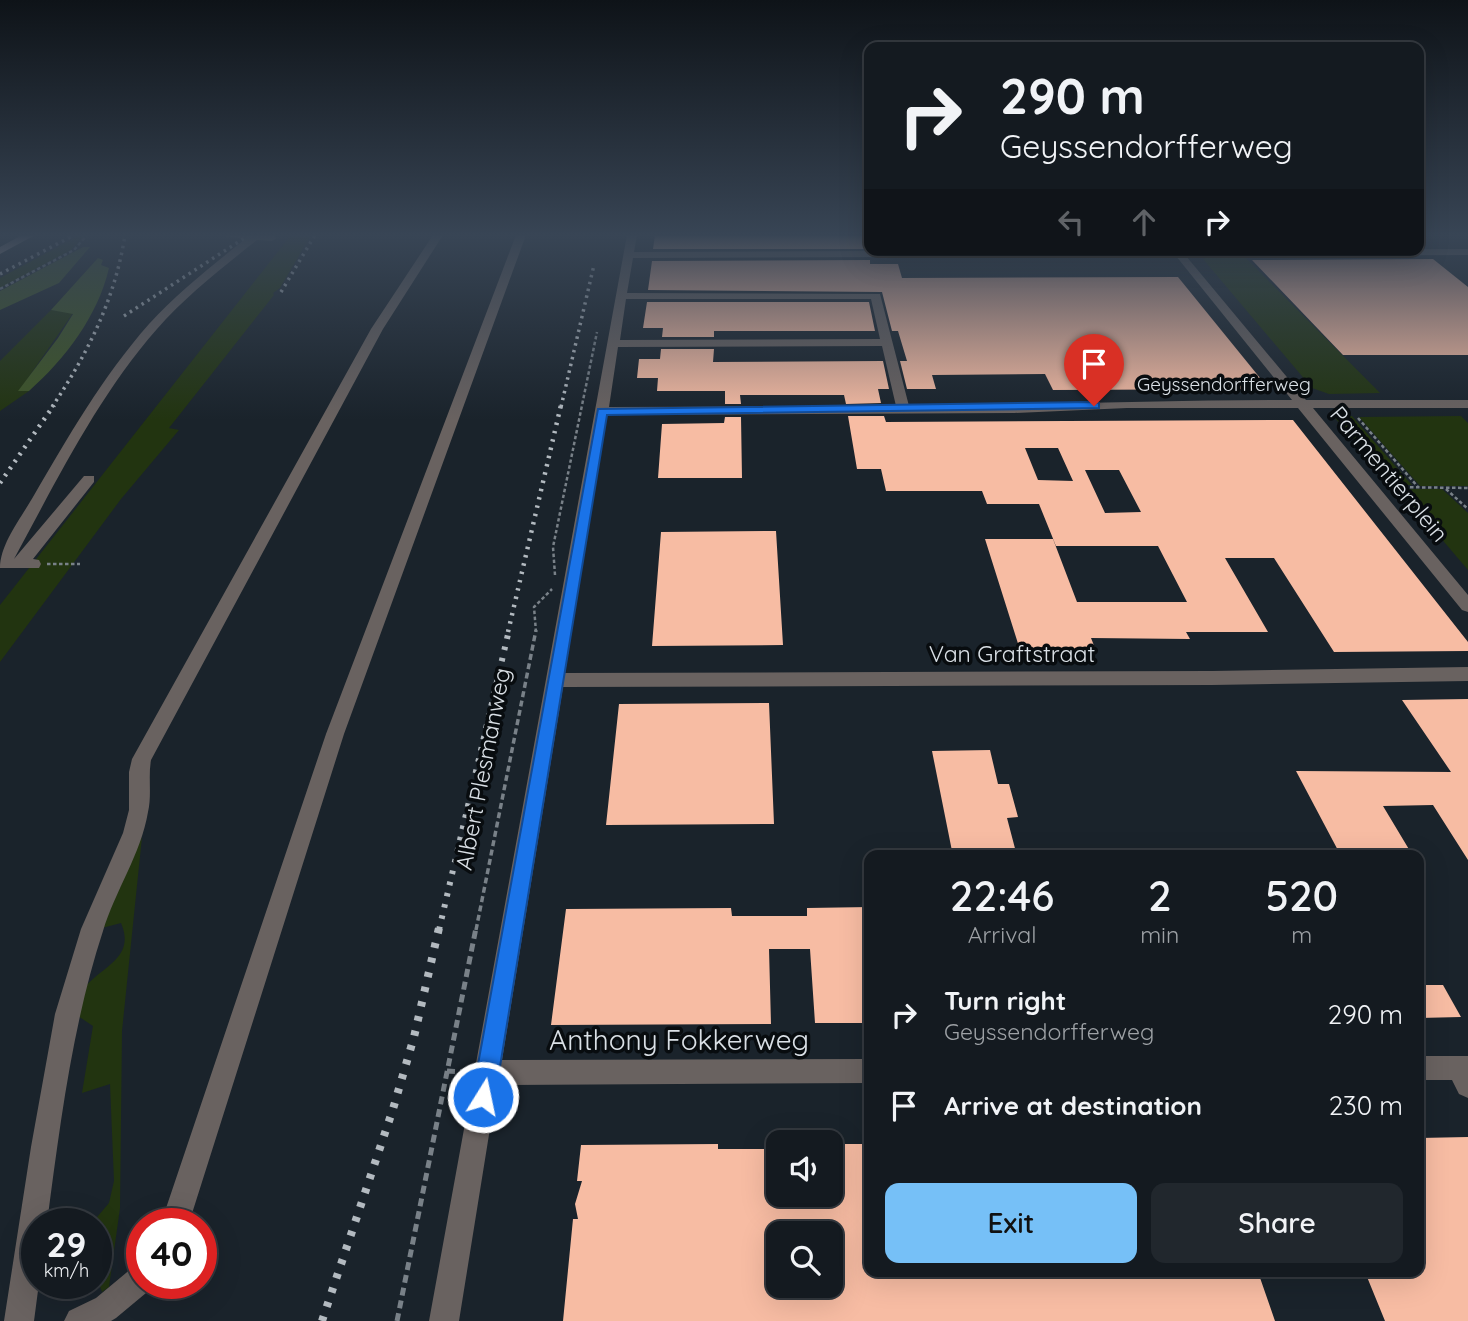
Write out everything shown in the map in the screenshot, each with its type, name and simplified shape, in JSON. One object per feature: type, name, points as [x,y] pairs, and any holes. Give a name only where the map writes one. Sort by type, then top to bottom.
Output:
[{"type":"street","points":[[89,479],[26,564],[3,564],[113,379],[141,342],[183,297]]},
{"type":"street","points":[[19,1321],[50,1109],[67,1014],[92,929],[133,833],[139,810],[139,772],[142,759],[377,329],[398,297]]},
{"type":"street","points":[[180,1208],[335,734],[498,297]]},
{"type":"street","points":[[444,1321],[622,297]]},
{"type":"street","points":[[876,297],[903,409]]},
{"type":"street","name":"Parmentierplein","points":[[1214,297],[1468,606]]},
{"type":"street","points":[[613,344],[888,342]]},
{"type":"street","name":"Geyssendorfferweg","points":[[602,411],[1301,403],[1468,404]]},
{"type":"street","name":"Van Graftstraat","points":[[556,680],[1198,678],[1468,674]]},
{"type":"street","points":[[1424,1069],[1465,1074]]},
{"type":"street","name":"Anthony Fokkerweg","points":[[488,1073],[864,1071]]},
{"type":"street","points":[[79,1321],[106,1308],[126,1291]]},
{"type":"path","name":"Albert Plesmanweg","points":[[397,1321],[535,638],[537,621],[534,607],[556,583],[553,547],[600,320]]},
{"type":"path","points":[[1345,404],[1418,487]]},
{"type":"path","points":[[1369,486],[1468,488]]},
{"type":"path","points":[[1444,487],[1468,509]]},
{"type":"path","points":[[26,564],[80,564]]},
{"type":"green space","points":[[0,297],[29,297],[0,310]]},
{"type":"green space","points":[[63,297],[100,297],[88,320],[55,365],[29,391],[18,391],[73,314],[51,310]]},
{"type":"green space","points":[[243,297],[273,297],[169,428],[179,430],[121,499],[0,662],[0,605]]},
{"type":"green space","points":[[1235,297],[1284,297],[1380,393],[1329,394],[1312,388]]},
{"type":"green space","points":[[51,310],[73,313],[19,391],[29,391],[0,411],[0,361]]},
{"type":"green space","points":[[1352,416],[1412,485],[1395,485],[1334,417]]},
{"type":"green space","points":[[1461,416],[1468,423],[1468,486],[1420,486],[1359,417]]},
{"type":"green space","points":[[1399,489],[1442,489],[1468,513],[1468,570]]},
{"type":"green space","points":[[142,837],[122,1031],[120,1208],[112,1265],[112,1208],[105,1208],[109,1203],[114,1181],[110,1084],[82,1093],[93,1026],[75,1014],[82,991],[115,960],[124,945],[121,923],[102,928]]},
{"type":"building","points":[[883,297],[1194,297],[1269,389],[1053,390],[1045,374],[932,375],[936,389],[907,389],[900,361],[907,361],[898,331],[892,331]]},
{"type":"building","points":[[1287,297],[1468,297],[1468,355],[1343,355]]},
{"type":"building","points":[[647,302],[869,302],[875,331],[714,331],[714,337],[662,337],[663,328],[643,328]]},
{"type":"building","points":[[661,349],[714,349],[713,362],[883,361],[889,389],[878,389],[881,403],[846,404],[844,395],[740,395],[741,404],[725,404],[725,391],[657,391],[658,378],[637,378],[639,359],[660,359]]},
{"type":"building","points":[[848,416],[884,416],[886,422],[1293,420],[1468,642],[1468,651],[1334,652],[1274,558],[1225,558],[1268,632],[1186,632],[1190,639],[1091,638],[1097,653],[1021,653],[985,539],[1053,539],[1077,602],[1187,602],[1158,546],[1056,546],[1039,504],[987,504],[982,491],[886,491],[881,469],[857,469]],"holes":[[[1025,448],[1058,448],[1073,481],[1038,480]],[[1085,470],[1119,470],[1141,512],[1105,513]]]},
{"type":"building","points":[[725,417],[741,417],[742,478],[658,478],[662,424],[724,423]]},
{"type":"building","points":[[776,531],[783,645],[652,646],[661,532]]},
{"type":"building","points":[[1468,699],[1468,860],[1433,805],[1383,806],[1409,850],[1338,850],[1296,771],[1451,772],[1402,700]]},
{"type":"building","points":[[769,703],[774,824],[606,825],[619,704]]},
{"type":"building","points":[[990,750],[998,784],[1009,784],[1018,817],[1007,818],[1015,850],[952,850],[932,751]]},
{"type":"building","points":[[864,907],[864,1023],[815,1023],[810,949],[769,949],[771,1024],[551,1025],[566,909],[731,908],[732,916],[807,916],[807,908]]},
{"type":"building","points":[[1424,985],[1443,985],[1461,1017],[1424,1018]]},
{"type":"building","points":[[1468,1137],[1468,1321],[1385,1321],[1367,1277],[1424,1277],[1424,1138]]},
{"type":"building","points":[[718,1144],[718,1149],[766,1149],[766,1207],[843,1207],[843,1144],[864,1144],[864,1277],[1260,1277],[1275,1321],[563,1321],[573,1219],[578,1219],[575,1204],[582,1181],[577,1181],[581,1145]]},
{"type":"railway","points":[[52,407],[88,346],[109,297]]},
{"type":"railway","points":[[124,316],[154,297]]},
{"type":"railway","points":[[561,407],[587,297]]},
{"type":"railway","points":[[0,483],[54,405]]},
{"type":"railway","points":[[508,632],[561,405]]},
{"type":"railway","points":[[439,930],[509,630]]},
{"type":"railway","points":[[322,1321],[393,1109],[414,1037],[439,928]]},
{"type":"route","points":[[483,1097],[602,411],[1014,409],[1094,406]]}]
